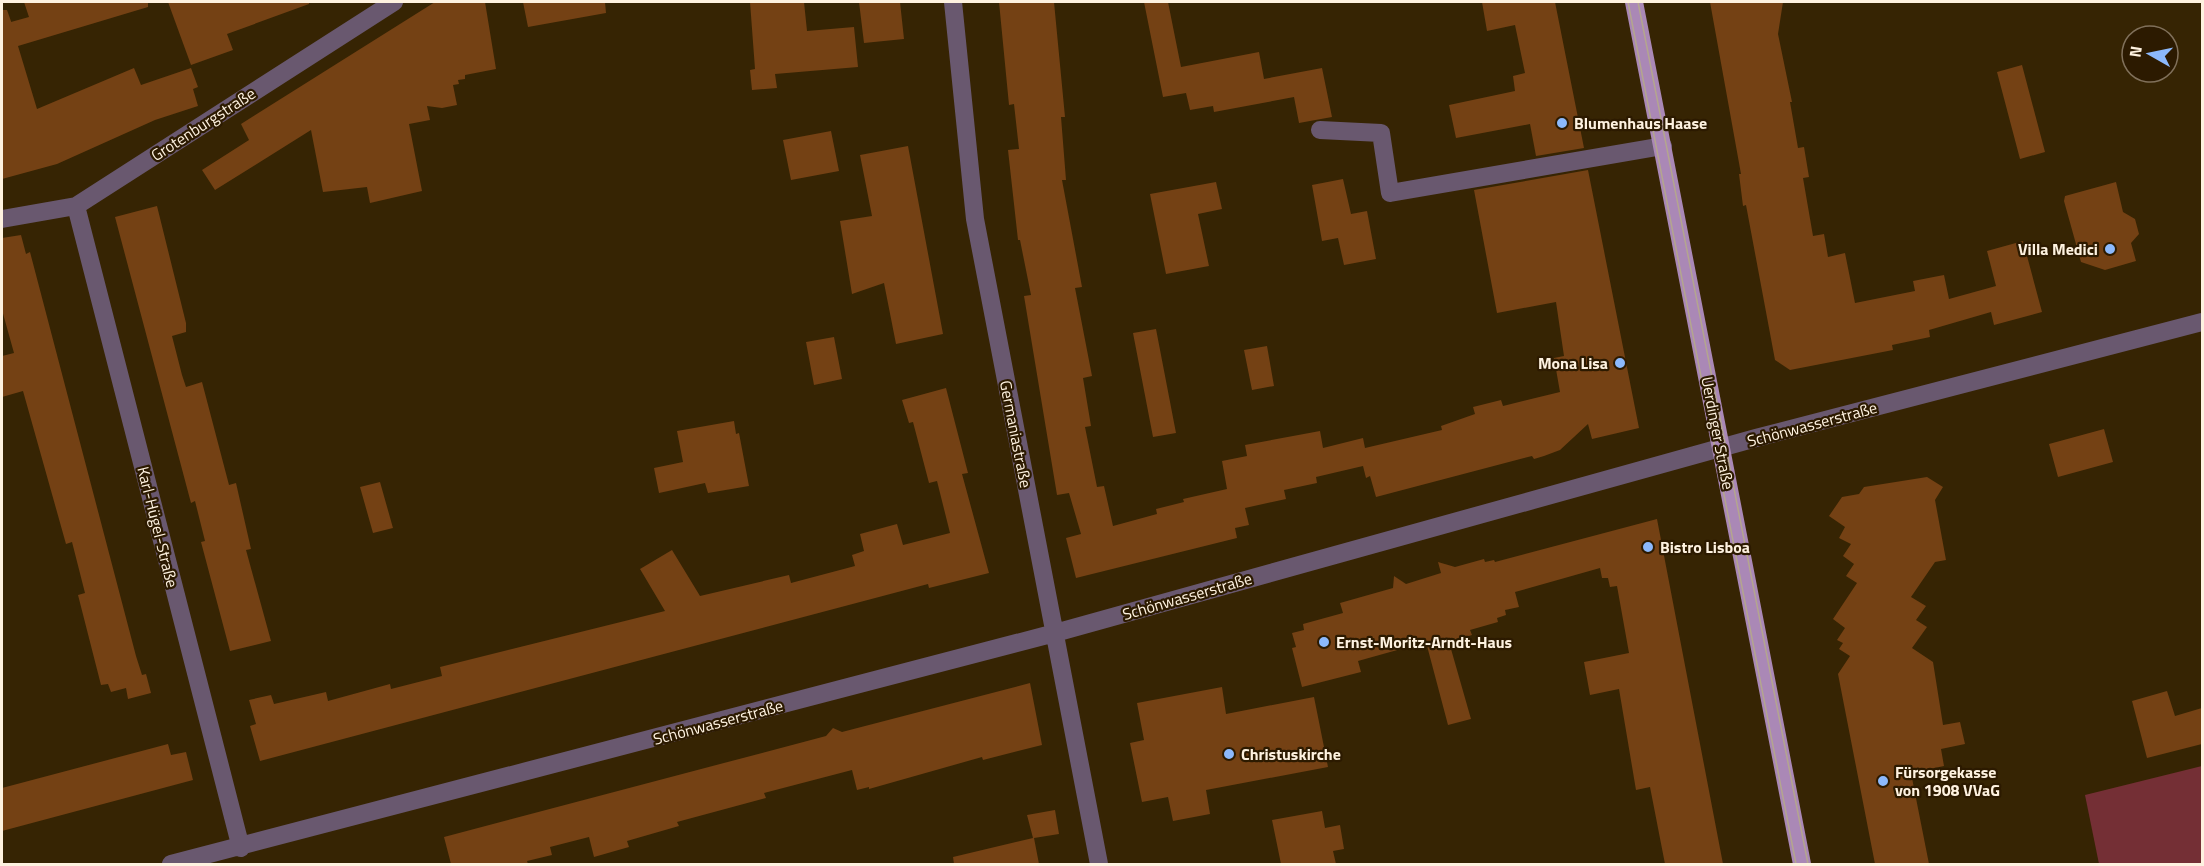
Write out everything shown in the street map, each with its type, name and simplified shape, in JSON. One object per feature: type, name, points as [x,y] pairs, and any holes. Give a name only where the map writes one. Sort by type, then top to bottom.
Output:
[{"type":"main road","name":"Uerdinger Straße","points":[[1634,2],[1802,864]]},
{"type":"street","name":"Grotenburgstraße","points":[[2,219],[76,206],[394,2]]},
{"type":"street","name":"Germaniastraße","points":[[953,2],[975,219],[1098,864]]},
{"type":"street","points":[[1320,130],[1381,133],[1390,193],[1663,146]]},
{"type":"street","name":"Karl-Hügel-Straße","points":[[76,206],[240,848]]},
{"type":"street","name":"Schönwasserstraße","points":[[171,864],[204,861],[240,848],[1055,633],[1721,447],[2202,322]]},
{"type":"shaded area","points":[[2202,766],[2202,864],[2099,864],[2085,795]]},
{"type":"building","points":[[24,2],[148,2],[148,7],[18,46],[37,109],[134,68],[141,85],[191,68],[198,87],[193,89],[198,106],[155,120],[57,164],[2,179],[2,10],[7,10],[11,22],[29,17]]},
{"type":"building","points":[[168,2],[309,2],[309,4],[227,34],[233,50],[191,65]]},
{"type":"building","points":[[435,2],[485,2],[496,69],[465,75],[465,79],[458,80],[459,84],[453,85],[457,105],[442,108],[427,106],[430,120],[409,124],[422,191],[370,203],[367,187],[323,192],[311,130],[215,190],[202,170],[249,140],[241,124]]},
{"type":"building","points":[[523,2],[605,2],[606,13],[528,27]]},
{"type":"building","points":[[750,2],[804,2],[807,31],[854,27],[858,67],[775,74],[777,88],[752,90],[750,70],[755,69]]},
{"type":"building","points":[[859,2],[900,2],[904,39],[864,43]]},
{"type":"building","points":[[999,2],[1054,2],[1065,117],[1061,117],[1066,180],[1062,180],[1082,287],[1075,288],[1092,376],[1083,378],[1091,426],[1085,427],[1097,487],[1104,486],[1113,526],[1157,514],[1156,509],[1184,502],[1183,499],[1227,489],[1222,461],[1247,456],[1245,445],[1320,431],[1323,448],[1363,438],[1365,448],[1442,430],[1441,426],[1475,414],[1473,407],[1501,400],[1503,406],[1560,392],[1554,358],[1564,356],[1556,302],[1497,313],[1474,190],[1588,170],[1639,428],[1592,439],[1588,424],[1560,450],[1544,456],[1534,459],[1532,456],[1376,497],[1370,476],[1366,478],[1363,466],[1316,477],[1317,483],[1284,490],[1286,499],[1245,508],[1249,525],[1235,528],[1237,538],[1076,578],[1066,538],[1081,534],[1069,493],[1057,495],[1024,296],[1031,295],[1020,240],[1018,240],[1008,150],[1019,149],[1014,104],[1009,105]]},
{"type":"building","points":[[1144,2],[1168,2],[1181,67],[1259,52],[1264,79],[1322,68],[1332,117],[1299,123],[1294,97],[1214,112],[1213,106],[1190,110],[1186,93],[1163,97]]},
{"type":"building","points":[[1482,2],[1555,2],[1584,148],[1536,156],[1530,124],[1456,138],[1449,105],[1515,91],[1513,76],[1525,73],[1515,25],[1487,31]]},
{"type":"building","points":[[1710,2],[1783,2],[1778,34],[1792,102],[1790,102],[1798,148],[1804,147],[1809,177],[1803,178],[1813,236],[1824,234],[1828,257],[1845,253],[1855,303],[1915,291],[1913,281],[1944,275],[1949,299],[1996,286],[1987,251],[2023,241],[2042,312],[1994,325],[1991,312],[1929,330],[1930,337],[1892,345],[1893,350],[1790,370],[1775,360],[1746,205],[1743,206],[1739,174],[1741,174]]},
{"type":"building","points":[[2022,65],[2045,152],[2020,159],[1997,72]]},
{"type":"building","points":[[831,131],[839,171],[791,180],[783,140]]},
{"type":"building","points":[[908,146],[943,334],[896,344],[884,283],[852,294],[840,221],[872,216],[860,155]]},
{"type":"building","points":[[1343,179],[1351,214],[1367,211],[1376,259],[1344,265],[1338,238],[1322,241],[1312,185]]},
{"type":"building","points":[[1216,182],[1222,209],[1198,214],[1209,266],[1166,274],[1150,194]]},
{"type":"building","points":[[2116,182],[2123,212],[2135,219],[2139,234],[2131,243],[2136,261],[2105,270],[2081,262],[2064,201],[2065,196]]},
{"type":"building","points":[[157,206],[186,323],[186,332],[172,336],[182,375],[186,387],[202,382],[229,485],[236,483],[251,549],[246,550],[271,641],[230,651],[201,542],[205,541],[195,501],[191,503],[115,217]]},
{"type":"building","points":[[21,235],[26,254],[30,252],[136,656],[142,675],[146,674],[151,693],[128,699],[126,688],[111,692],[108,684],[101,685],[78,595],[85,593],[72,542],[66,544],[23,391],[2,397],[2,356],[14,353],[2,310],[2,238]]},
{"type":"building","points":[[1156,329],[1176,433],[1153,437],[1133,333]]},
{"type":"building","points":[[834,337],[842,379],[814,385],[806,342]]},
{"type":"building","points":[[1267,346],[1274,386],[1252,390],[1244,350]]},
{"type":"building","points":[[946,388],[968,473],[962,474],[989,573],[929,588],[928,584],[260,761],[250,726],[256,724],[249,700],[271,695],[274,704],[326,692],[328,701],[390,684],[391,689],[442,676],[440,667],[665,611],[640,569],[672,550],[700,596],[789,575],[791,583],[855,566],[852,555],[864,551],[860,534],[897,524],[903,545],[950,533],[937,481],[929,483],[913,422],[909,423],[902,400]]},
{"type":"building","points":[[734,421],[736,434],[739,433],[749,486],[708,493],[705,483],[659,493],[654,468],[683,462],[677,431]]},
{"type":"building","points":[[2104,429],[2113,462],[2058,477],[2049,444]]},
{"type":"building","points":[[1927,477],[1943,487],[1935,500],[1946,560],[1935,562],[1911,597],[1926,606],[1916,620],[1927,627],[1912,648],[1933,662],[1943,725],[1960,722],[1965,744],[1941,749],[1944,766],[1911,773],[1929,864],[1875,864],[1838,674],[1850,656],[1839,649],[1843,643],[1837,640],[1845,628],[1833,619],[1857,583],[1846,576],[1854,564],[1843,556],[1851,544],[1839,538],[1845,527],[1829,516],[1842,497],[1859,494],[1864,487]]},
{"type":"building","points":[[380,482],[393,528],[373,533],[360,487]]},
{"type":"building","points":[[1657,519],[1723,864],[1665,864],[1650,787],[1636,790],[1619,689],[1590,695],[1584,662],[1629,653],[1617,586],[1610,587],[1608,578],[1602,578],[1600,568],[1515,592],[1519,607],[1505,610],[1506,615],[1497,618],[1498,622],[1470,630],[1472,635],[1449,642],[1471,719],[1448,725],[1426,642],[1358,661],[1361,672],[1302,687],[1292,648],[1296,647],[1292,633],[1304,630],[1303,624],[1343,613],[1340,603],[1393,588],[1394,576],[1406,584],[1441,573],[1438,562],[1455,567],[1484,559],[1485,562],[1494,560],[1495,562]]},
{"type":"building","points":[[1030,683],[1042,745],[983,760],[982,757],[869,789],[869,787],[857,790],[852,770],[764,793],[766,798],[677,822],[679,826],[627,841],[629,847],[594,857],[589,837],[550,847],[552,855],[527,861],[528,864],[451,864],[444,837],[826,736],[833,728],[842,732]]},
{"type":"building","name":"Christuskirche","points":[[1222,687],[1226,714],[1314,697],[1328,767],[1206,790],[1210,814],[1173,821],[1168,797],[1142,802],[1130,743],[1144,740],[1137,703]]},
{"type":"building","points":[[2167,691],[2175,716],[2202,708],[2202,744],[2147,758],[2132,701]]},
{"type":"building","points":[[168,744],[171,755],[186,752],[193,780],[2,831],[2,788]]},
{"type":"building","points":[[1055,810],[1059,834],[1034,838],[1039,864],[954,864],[953,857],[1033,838],[1027,815]]},
{"type":"building","points":[[1322,811],[1325,828],[1340,825],[1344,849],[1333,851],[1336,864],[1281,864],[1272,820]]},
{"type":"tram line","points":[[1628,2],[1796,864]]},
{"type":"tram line","points":[[1638,2],[1808,864]]},
{"type":"place","name":"Blumenhaus Haase","points":[[1562,123]]},
{"type":"place","name":"Villa Medici","points":[[2110,249]]},
{"type":"place","name":"Mona Lisa","points":[[1620,363]]},
{"type":"place","name":"Bistro Lisboa","points":[[1648,547]]},
{"type":"place","name":"Ernst-Moritz-Arndt-Haus","points":[[1324,642]]},
{"type":"place","name":"Christuskirche","points":[[1229,754]]},
{"type":"place","name":"Fürsorgekasse von 1908 VVaG","points":[[1883,781]]}]
